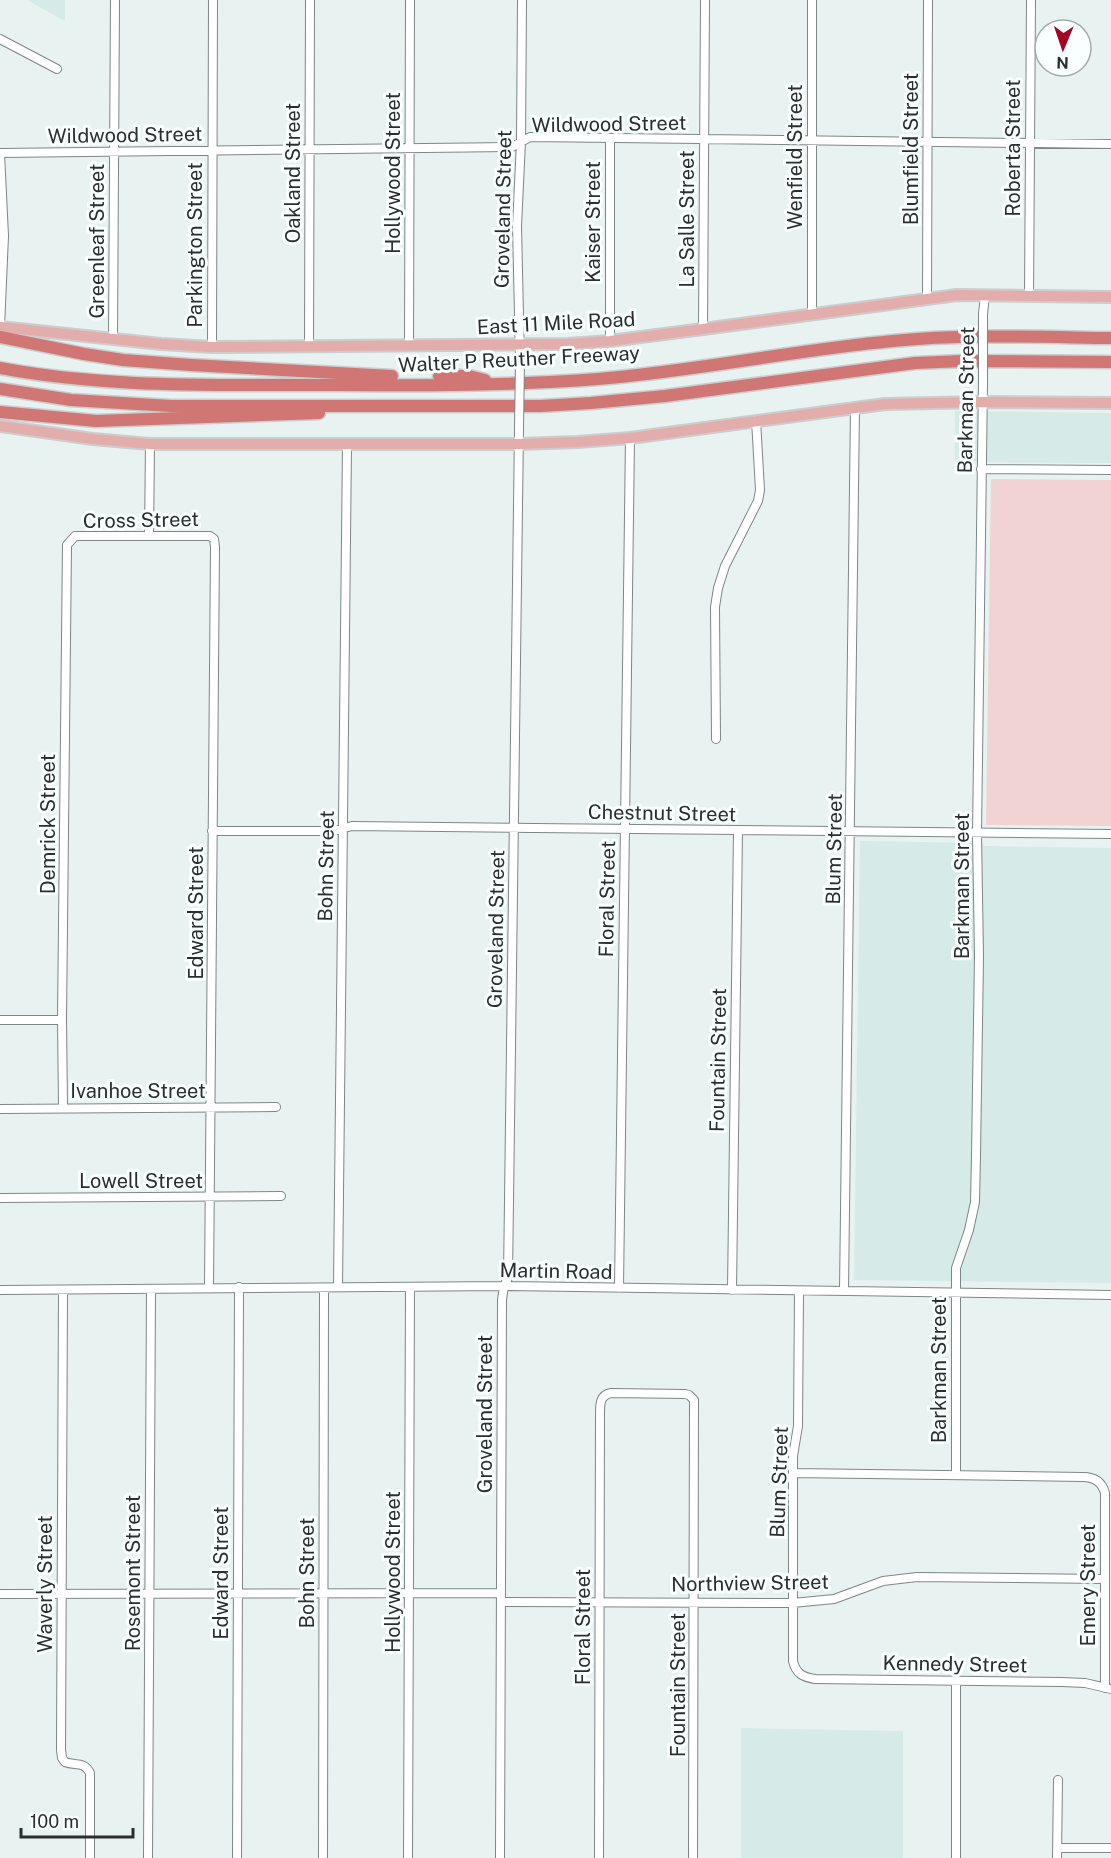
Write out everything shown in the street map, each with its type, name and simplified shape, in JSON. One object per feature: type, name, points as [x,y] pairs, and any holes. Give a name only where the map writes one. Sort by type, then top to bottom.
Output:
[{"type":"highway","name":"Walter P Reuther Freeway","points":[[0,368],[63,378],[148,385],[498,383],[625,376],[921,338],[973,336],[1111,338]]},
{"type":"highway","points":[[0,337],[84,354],[157,363],[366,376],[469,376],[498,383]]},
{"type":"highway","name":"Walter P Reuther Freeway","points":[[0,389],[116,404],[171,406],[541,406],[665,396],[915,363],[1111,362]]},
{"type":"highway","points":[[0,412],[105,421],[291,415],[326,413],[373,406]]},
{"type":"main road","name":"East 11 Mile Road","points":[[0,327],[161,344],[212,346],[520,345],[610,341],[957,295],[1111,297]]},
{"type":"main road","points":[[0,426],[93,439],[150,444],[519,444],[630,438],[910,402],[1111,403]]},
{"type":"street","name":"Greenleaf Street","points":[[113,339],[115,0]]},
{"type":"street","name":"Parkington Street","points":[[212,346],[213,0]]},
{"type":"street","name":"Oakland Street","points":[[309,346],[310,0]]},
{"type":"street","name":"Hollywood Street","points":[[409,346],[410,0]]},
{"type":"street","name":"Groveland Street","points":[[500,1858],[502,1300],[508,1278],[520,360],[516,226],[521,142],[522,0]]},
{"type":"street","name":"La Salle Street","points":[[703,329],[705,0]]},
{"type":"street","name":"Wenfield Street","points":[[812,0],[812,314]]},
{"type":"street","name":"Blumfield Street","points":[[927,299],[928,0]]},
{"type":"street","name":"Roberta Street","points":[[1029,296],[1031,0]]},
{"type":"street","points":[[0,39],[57,69]]},
{"type":"street","name":"Wildwood Street","points":[[0,153],[513,147],[530,137],[1111,144]]},
{"type":"street","name":"Kaiser Street","points":[[610,138],[610,341]]},
{"type":"street","points":[[0,153],[2,236],[0,327]]},
{"type":"street","name":"Barkman Street","points":[[956,1475],[956,1268],[969,1230],[975,1202],[979,963],[977,834],[981,469],[985,295]]},
{"type":"street","name":"Blum Street","points":[[844,1291],[855,408]]},
{"type":"street","points":[[716,739],[716,607],[725,566],[758,501],[756,420]]},
{"type":"street","name":"Floral Street","points":[[619,1288],[630,438]]},
{"type":"street","points":[[149,536],[150,444]]},
{"type":"street","name":"Bohn Street","points":[[338,1287],[347,445]]},
{"type":"street","points":[[981,469],[1111,470]]},
{"type":"street","name":"Cross Street","points":[[69,541],[75,536],[205,536],[214,539]]},
{"type":"street","name":"Edward Street","points":[[209,1288],[214,539]]},
{"type":"street","name":"Demrick Street","points":[[63,1108],[66,549],[69,541]]},
{"type":"street","name":"Chestnut Street","points":[[213,831],[333,831],[352,826],[1111,834]]},
{"type":"street","name":"Fountain Street","points":[[732,1290],[738,831]]},
{"type":"street","points":[[0,1020],[62,1020]]},
{"type":"street","name":"Ivanhoe Street","points":[[0,1109],[276,1107]]},
{"type":"street","name":"Lowell Street","points":[[0,1198],[282,1196]]},
{"type":"street","name":"Martin Road","points":[[0,1290],[504,1286],[1111,1295]]},
{"type":"street","name":"Edward Street","points":[[237,1858],[239,1287]]},
{"type":"street","name":"Hollywood Street","points":[[408,1858],[410,1287]]},
{"type":"street","name":"Bohn Street","points":[[323,1858],[324,1288]]},
{"type":"street","name":"Rosemont Street","points":[[148,1858],[151,1289]]},
{"type":"street","name":"Waverly Street","points":[[63,1290],[61,1754],[65,1762],[82,1764],[90,1773],[90,1858]]},
{"type":"street","name":"Blum Street","points":[[799,1290],[798,1426],[793,1473],[793,1661],[799,1674]]},
{"type":"street","name":"Fountain Street","points":[[603,1396],[611,1393],[685,1394],[692,1397],[695,1404],[693,1858]]},
{"type":"street","name":"Floral Street","points":[[599,1858],[600,1413],[603,1396]]},
{"type":"street","points":[[793,1473],[956,1475]]},
{"type":"street","name":"Emery Street","points":[[956,1475],[1089,1477],[1100,1483],[1105,1493],[1108,1688]]},
{"type":"street","name":"Northview Street","points":[[501,1602],[793,1603],[834,1599],[883,1581],[917,1577],[1105,1579]]},
{"type":"street","points":[[0,1594],[501,1593]]},
{"type":"street","name":"Kennedy Street","points":[[799,1674],[815,1679],[1062,1682],[1085,1683],[1108,1688]]},
{"type":"street","points":[[956,1680],[956,1858]]},
{"type":"street","points":[[1057,1858],[1058,1780]]},
{"type":"street","points":[[1057,1848],[1111,1848]]},
{"type":"shaded area","points":[[27,0],[65,0],[65,21]]},
{"type":"shaded area","points":[[955,411],[1111,413],[1111,463],[955,462]]},
{"type":"shaded area","points":[[991,479],[1111,480],[1111,826],[986,825]]},
{"type":"shaded area","points":[[860,841],[1111,848],[1111,1283],[854,1280]]},
{"type":"shaded area","points":[[741,1728],[903,1731],[903,1858],[741,1858]]}]
